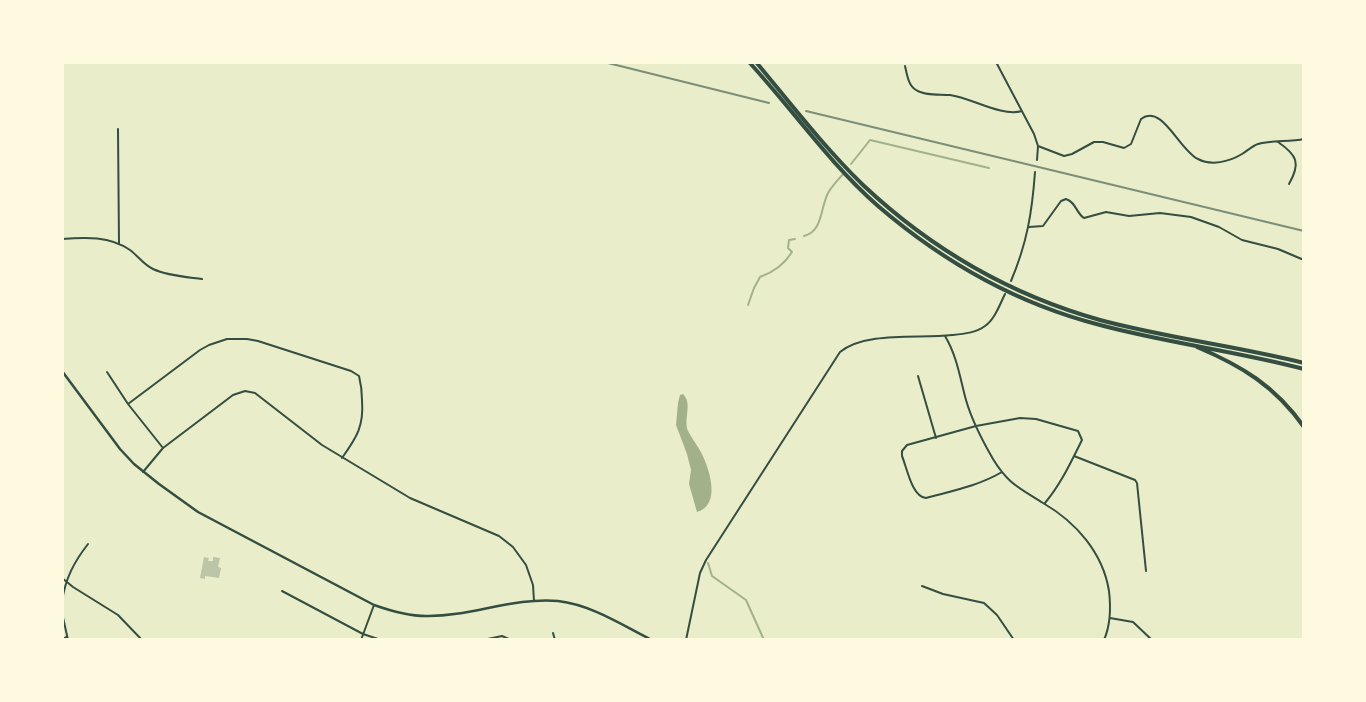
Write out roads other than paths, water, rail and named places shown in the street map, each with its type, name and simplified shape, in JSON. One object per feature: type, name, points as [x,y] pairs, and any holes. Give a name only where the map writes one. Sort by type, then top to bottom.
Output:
[{"type":"highway","points":[[748,62],[841,170],[878,205],[935,250],[991,283],[1022,298],[1077,318],[1129,332],[1304,369]]},
{"type":"highway","points":[[756,62],[820,140],[874,195],[938,245],[993,278],[1050,303],[1100,320],[1304,363]]},
{"type":"highway","points":[[1188,344],[1220,357],[1250,373],[1279,397],[1304,427]]},
{"type":"street","points":[[996,62],[1034,134],[1038,146],[1037,160]]},
{"type":"street","points":[[905,66],[910,83],[920,92],[962,97],[1013,113],[1022,111]]},
{"type":"street","points":[[1038,146],[1064,156],[1072,154],[1094,142],[1103,142],[1124,148],[1131,144],[1141,119],[1152,115],[1163,121],[1187,152],[1205,162],[1227,161],[1241,155],[1257,144],[1304,139]]},
{"type":"street","points":[[118,128],[119,244]]},
{"type":"street","points":[[1278,142],[1289,150],[1296,159],[1295,173],[1290,184]]},
{"type":"street","points":[[1011,281],[1019,262],[1029,227],[1035,172]]},
{"type":"street","points":[[1029,227],[1043,226],[1061,201],[1066,199],[1071,201],[1079,214],[1084,218],[1106,212],[1129,216],[1160,213],[1191,217],[1219,227],[1242,240],[1278,248],[1304,260]]},
{"type":"street","points":[[62,239],[99,238],[129,249],[156,270],[202,280]]},
{"type":"street","points":[[686,640],[700,573],[706,560],[840,352],[854,343],[872,339],[945,336],[968,333],[985,326],[992,318],[1005,294]]},
{"type":"street","points":[[945,336],[954,350],[966,400],[976,426],[1002,472],[1022,491],[1044,503],[1080,533],[1098,558],[1108,585],[1110,618],[1104,640]]},
{"type":"street","points":[[128,404],[184,361],[209,345],[236,338],[258,342],[351,371],[359,376],[363,414],[361,425],[356,437],[342,458]]},
{"type":"street","points":[[62,371],[120,449],[143,472],[198,512],[374,604],[404,614],[431,616],[534,600],[558,602],[584,607],[652,640]]},
{"type":"street","points":[[107,372],[128,404],[163,448]]},
{"type":"street","points":[[918,376],[936,438]]},
{"type":"street","points":[[143,472],[163,448],[233,394],[240,391],[248,391],[259,396],[342,458],[415,501],[499,536],[513,548],[526,565],[534,600]]},
{"type":"street","points":[[1002,472],[988,480],[926,498],[916,493],[902,456],[902,450],[907,446],[976,426],[1010,419],[1027,418],[1078,431],[1082,440],[1055,491],[1044,503]]},
{"type":"street","points":[[1074,456],[1134,480],[1137,483],[1146,571]]},
{"type":"street","points":[[62,602],[66,582],[72,567],[88,544]]},
{"type":"street","points":[[62,578],[118,615],[142,640]]},
{"type":"street","points":[[922,586],[943,594],[984,603],[997,615],[1014,640]]},
{"type":"street","points":[[282,590],[363,634],[380,640]]},
{"type":"street","points":[[361,640],[374,604]]},
{"type":"street","points":[[62,613],[68,638],[62,639]]},
{"type":"street","points":[[1110,618],[1133,622],[1152,640]]},
{"type":"street","points":[[553,633],[555,640]]},
{"type":"street","points":[[483,640],[502,636],[511,640]]},
{"type":"waterway","points":[[851,164],[870,140],[989,168]]},
{"type":"waterway","points":[[804,236],[815,229],[828,193],[843,174]]},
{"type":"waterway","points":[[748,305],[760,277],[770,273],[786,261],[792,252],[788,248],[789,240],[795,239]]},
{"type":"waterway","points":[[708,563],[712,576],[746,600],[764,640]]},
{"type":"railway","points":[[604,62],[769,103]]},
{"type":"railway","points":[[806,111],[1304,231]]}]
